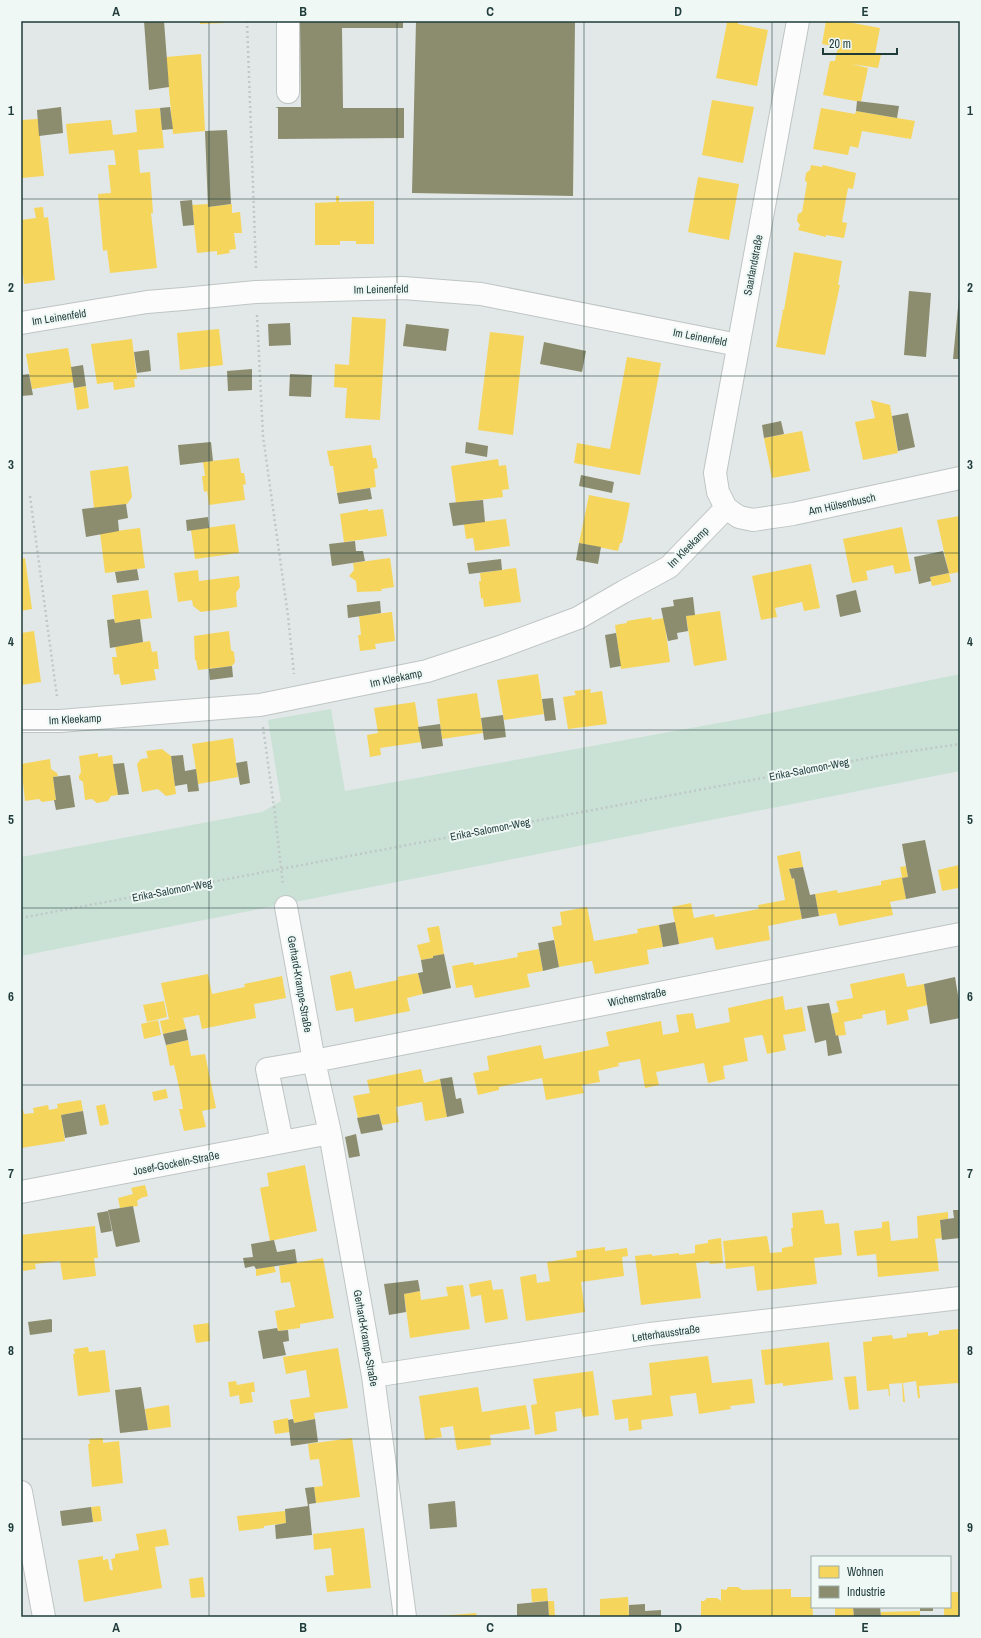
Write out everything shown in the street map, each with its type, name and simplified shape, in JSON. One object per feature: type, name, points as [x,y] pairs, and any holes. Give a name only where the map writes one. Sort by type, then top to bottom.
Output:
[{"type":"street","points":[[288,21],[288,92]]},
{"type":"street","name":"Saarlandstraße","points":[[726,508],[718,492],[715,473],[798,21]]},
{"type":"street","name":"Im Leinenfeld","points":[[21,323],[147,302],[256,292],[403,288],[481,294],[738,345]]},
{"type":"street","name":"Am Hülsenbusch","points":[[726,508],[739,517],[754,520],[793,514],[960,478]]},
{"type":"street","name":"Im Kleekamp","points":[[21,721],[60,721],[260,705],[426,671],[497,648],[578,618],[622,592],[669,568],[726,508]]},
{"type":"street","name":"Gerhard-Krampe-Straße","points":[[286,907],[314,1061],[330,1133],[373,1376],[406,1617]]},
{"type":"street","name":"Wichernstraße","points":[[314,1061],[960,934]]},
{"type":"street","points":[[282,1142],[267,1069],[314,1061]]},
{"type":"street","name":"Josef-Gockeln-Straße","points":[[21,1192],[330,1133]]},
{"type":"street","name":"Letterhausstraße","points":[[373,1376],[658,1334],[960,1298]]},
{"type":"street","points":[[21,1492],[44,1617]]},
{"type":"path","points":[[247,21],[256,292],[263,436],[288,616],[294,672],[299,698]]},
{"type":"path","points":[[30,496],[60,721]]},
{"type":"path","points":[[260,705],[286,907]]},
{"type":"path","name":"Erika-Salomon-Weg","points":[[21,918],[884,755],[960,744]]},
{"type":"green space","points":[[960,674],[960,771],[21,956],[21,857],[262,812],[281,801],[268,720],[331,709],[345,791],[746,718]]},
{"type":"building: Wohnen","points":[[200,21],[224,21],[224,23],[200,24]]},
{"type":"building: Wohnen","points":[[722,21],[738,21],[738,24],[768,30],[757,86],[716,78],[727,23]]},
{"type":"building: Wohnen","points":[[826,21],[842,21],[880,28],[875,54],[881,55],[878,68],[852,64],[868,68],[861,102],[823,95],[830,61],[835,61],[838,47],[822,44]]},
{"type":"building: Wohnen","points":[[201,54],[205,131],[173,134],[166,57]]},
{"type":"building: Wohnen","points":[[712,100],[754,107],[743,163],[702,155]]},
{"type":"building: Wohnen","points":[[160,108],[164,148],[138,150],[140,173],[150,172],[153,213],[151,213],[157,268],[110,273],[107,250],[103,251],[98,194],[111,193],[108,165],[116,165],[114,150],[69,154],[66,124],[111,120],[113,135],[137,132],[135,110]]},
{"type":"building: Wohnen","points":[[821,108],[855,114],[856,111],[915,121],[911,139],[862,131],[858,148],[850,146],[848,155],[813,149]]},
{"type":"building: Wohnen","points":[[38,119],[44,176],[21,178],[21,120]]},
{"type":"building: Wohnen","points":[[811,165],[822,167],[823,165],[856,173],[853,189],[848,188],[842,222],[847,223],[844,238],[826,235],[826,237],[798,230],[800,225],[797,221],[798,214],[802,212],[807,183],[805,180],[806,173],[810,170]]},
{"type":"building: Wohnen","points":[[698,177],[739,184],[729,240],[688,232]]},
{"type":"building: Wohnen","points":[[336,196],[339,196],[339,202],[374,201],[374,244],[356,244],[356,241],[340,241],[340,245],[315,245],[315,203],[336,202]]},
{"type":"building: Wohnen","points":[[208,204],[208,207],[232,204],[232,213],[240,212],[242,233],[234,233],[236,249],[229,250],[230,253],[217,255],[217,251],[197,253],[192,205]]},
{"type":"building: Wohnen","points":[[43,207],[44,218],[48,217],[55,280],[24,284],[23,275],[21,273],[21,220],[36,218],[34,208]]},
{"type":"building: Wohnen","points":[[794,252],[842,261],[838,285],[840,285],[825,355],[776,347],[783,311],[781,310],[784,310]]},
{"type":"building: Wohnen","points":[[352,317],[386,319],[380,420],[345,418],[347,388],[334,387],[335,364],[349,365]]},
{"type":"building: Wohnen","points":[[219,329],[223,365],[180,370],[177,333]]},
{"type":"building: Wohnen","points":[[490,332],[524,336],[513,435],[478,430]]},
{"type":"building: Wohnen","points":[[132,339],[137,379],[134,379],[135,387],[114,390],[113,382],[97,384],[91,344]]},
{"type":"building: Wohnen","points":[[68,348],[74,382],[32,389],[26,354]]},
{"type":"building: Wohnen","points":[[627,357],[661,363],[640,475],[574,463],[577,443],[610,449]]},
{"type":"building: Wohnen","points":[[86,386],[89,408],[77,410],[74,388]]},
{"type":"building: Wohnen","points":[[871,400],[890,405],[898,453],[863,460],[855,422],[875,418]]},
{"type":"building: Wohnen","points":[[802,431],[810,471],[772,478],[764,438]]},
{"type":"building: Wohnen","points":[[371,445],[373,458],[376,458],[378,468],[374,469],[376,487],[337,493],[333,466],[330,466],[327,451]]},
{"type":"building: Wohnen","points":[[239,458],[241,473],[244,473],[246,484],[243,485],[245,500],[209,505],[207,491],[204,492],[202,476],[205,476],[203,462]]},
{"type":"building: Wohnen","points":[[498,459],[499,466],[506,465],[509,489],[502,490],[503,497],[456,503],[451,466]]},
{"type":"building: Wohnen","points":[[128,466],[132,497],[127,504],[94,508],[90,471]]},
{"type":"building: Wohnen","points":[[589,495],[630,503],[622,543],[620,543],[618,551],[579,543]]},
{"type":"building: Wohnen","points":[[368,509],[368,511],[383,509],[387,536],[344,542],[340,514]]},
{"type":"building: Wohnen","points":[[960,516],[960,572],[949,574],[937,520]]},
{"type":"building: Wohnen","points":[[506,519],[510,546],[475,551],[473,538],[466,539],[464,524]]},
{"type":"building: Wohnen","points":[[235,524],[239,553],[195,559],[191,530]]},
{"type":"building: Wohnen","points":[[902,527],[911,571],[895,574],[893,565],[866,571],[868,580],[852,583],[843,539]]},
{"type":"building: Wohnen","points":[[140,528],[145,568],[105,573],[100,533]]},
{"type":"building: Wohnen","points":[[25,558],[32,609],[21,611],[21,559]]},
{"type":"building: Wohnen","points":[[390,558],[394,587],[381,589],[382,591],[357,592],[356,581],[349,576],[354,570],[353,563]]},
{"type":"building: Wohnen","points":[[811,564],[820,608],[804,611],[802,602],[775,608],[777,617],[761,620],[752,576]]},
{"type":"building: Wohnen","points":[[516,568],[521,602],[484,607],[483,598],[481,599],[479,581],[481,581],[480,573]]},
{"type":"building: Wohnen","points":[[198,570],[199,581],[239,576],[240,587],[236,593],[237,607],[201,612],[193,606],[192,600],[178,602],[174,573]]},
{"type":"building: Wohnen","points":[[949,573],[951,582],[932,586],[930,577]]},
{"type":"building: Wohnen","points":[[148,590],[152,618],[115,623],[112,595]]},
{"type":"building: Wohnen","points":[[720,611],[727,660],[694,666],[686,616]]},
{"type":"building: Wohnen","points":[[392,612],[395,641],[375,644],[376,649],[360,651],[358,635],[361,635],[359,616]]},
{"type":"building: Wohnen","points":[[651,617],[652,620],[664,618],[670,662],[621,669],[615,625],[627,623],[627,621]]},
{"type":"building: Wohnen","points":[[34,631],[41,682],[21,685],[21,633]]},
{"type":"building: Wohnen","points":[[229,631],[231,650],[234,652],[235,662],[232,666],[198,670],[195,660],[194,636]]},
{"type":"building: Wohnen","points":[[150,641],[152,652],[157,651],[159,669],[154,669],[156,680],[121,685],[119,674],[114,675],[112,657],[117,657],[115,646]]},
{"type":"building: Wohnen","points":[[538,674],[544,714],[504,720],[497,680]]},
{"type":"building: Wohnen","points":[[591,689],[590,693],[602,691],[607,724],[568,729],[563,697],[576,695],[574,691]]},
{"type":"building: Wohnen","points":[[477,693],[483,733],[442,739],[437,699]]},
{"type":"building: Wohnen","points":[[415,702],[421,742],[380,748],[381,755],[370,757],[367,735],[378,733],[374,708]]},
{"type":"building: Wohnen","points":[[233,738],[238,777],[198,784],[192,744]]},
{"type":"building: Wohnen","points":[[162,749],[171,756],[176,794],[166,796],[158,789],[142,792],[137,764],[141,759],[148,758],[146,751]]},
{"type":"building: Wohnen","points":[[98,753],[98,757],[112,755],[118,795],[111,796],[108,801],[97,803],[92,799],[85,800],[83,782],[79,779],[81,772],[79,756]]},
{"type":"building: Wohnen","points":[[50,759],[51,769],[57,773],[58,776],[53,777],[56,800],[42,802],[39,799],[25,801],[21,764]]},
{"type":"building: Wohnen","points":[[800,851],[803,867],[789,869],[792,879],[794,878],[802,919],[768,926],[770,940],[716,950],[713,937],[679,944],[672,907],[691,903],[694,918],[714,914],[715,917],[759,909],[758,905],[785,900],[777,856]]},
{"type":"building: Wohnen","points":[[959,865],[960,894],[958,888],[942,891],[938,870]]},
{"type":"building: Wohnen","points":[[906,866],[908,877],[902,878],[906,899],[890,902],[893,915],[839,926],[836,913],[819,916],[815,894],[837,890],[838,893],[881,885],[881,881],[902,877],[900,867]]},
{"type":"building: Wohnen","points":[[587,907],[594,941],[638,933],[637,929],[659,925],[663,947],[647,950],[649,964],[595,974],[592,961],[559,967],[552,927],[562,925],[560,912]]},
{"type":"building: Wohnen","points":[[439,926],[444,954],[421,960],[417,945],[430,942],[427,928]]},
{"type":"building: Wohnen","points":[[539,949],[543,971],[527,974],[530,987],[475,998],[472,985],[456,988],[452,966],[473,962],[474,965],[518,957],[517,953]]},
{"type":"building: Wohnen","points":[[351,971],[355,989],[398,980],[397,977],[418,973],[423,994],[407,998],[410,1011],[355,1022],[353,1008],[336,1011],[330,976]]},
{"type":"building: Wohnen","points":[[904,973],[907,987],[924,984],[928,1005],[907,1010],[909,1020],[887,1025],[885,1010],[862,1015],[863,1018],[844,1022],[846,1035],[836,1036],[831,1014],[839,1012],[836,1001],[853,998],[850,984]]},
{"type":"building: Wohnen","points":[[208,974],[212,994],[245,987],[244,984],[282,976],[286,998],[254,1004],[256,1018],[202,1029],[199,1015],[183,1018],[186,1029],[163,1034],[160,1021],[169,1019],[161,983]]},
{"type":"building: Wohnen","points":[[783,996],[785,1010],[802,1007],[806,1031],[783,1035],[786,1050],[767,1054],[763,1036],[761,1035],[744,1038],[748,1061],[723,1066],[725,1079],[708,1083],[704,1063],[656,1072],[659,1085],[645,1088],[640,1059],[618,1063],[619,1066],[598,1071],[600,1082],[582,1085],[584,1093],[546,1100],[542,1078],[499,1087],[499,1090],[478,1095],[473,1073],[489,1070],[487,1056],[541,1045],[544,1059],[576,1053],[609,1046],[606,1032],[661,1021],[663,1035],[679,1032],[676,1015],[693,1013],[696,1029],[730,1022],[728,1008]]},
{"type":"building: Wohnen","points":[[164,1001],[167,1017],[147,1022],[143,1005]]},
{"type":"building: Wohnen","points":[[158,1020],[161,1035],[144,1039],[141,1024]]},
{"type":"building: Wohnen","points":[[188,1040],[191,1056],[205,1054],[216,1108],[202,1111],[206,1127],[184,1131],[179,1109],[183,1109],[179,1087],[174,1065],[170,1066],[166,1045]]},
{"type":"building: Wohnen","points":[[421,1069],[424,1083],[440,1079],[447,1117],[425,1121],[422,1102],[396,1107],[399,1122],[382,1125],[379,1114],[358,1118],[353,1096],[370,1093],[367,1080]]},
{"type":"building: Wohnen","points":[[166,1089],[168,1098],[154,1101],[152,1092]]},
{"type":"building: Wohnen","points":[[81,1100],[83,1111],[61,1115],[65,1141],[21,1148],[21,1110],[23,1110],[24,1114],[34,1113],[33,1108],[48,1105],[49,1110],[58,1108],[57,1104]]},
{"type":"building: Wohnen","points":[[105,1104],[109,1124],[100,1126],[96,1106]]},
{"type":"building: Wohnen","points":[[305,1165],[317,1231],[270,1241],[260,1188],[269,1186],[267,1173]]},
{"type":"building: Wohnen","points":[[145,1185],[148,1196],[137,1201],[138,1206],[120,1208],[118,1198],[133,1194],[131,1188]]},
{"type":"building: Wohnen","points":[[823,1210],[825,1224],[839,1223],[842,1255],[814,1258],[817,1284],[757,1291],[754,1266],[726,1269],[723,1241],[767,1236],[770,1253],[782,1252],[782,1248],[793,1246],[791,1228],[793,1228],[792,1213]]},
{"type":"building: Wohnen","points":[[948,1212],[948,1219],[940,1220],[942,1238],[935,1239],[939,1271],[878,1277],[876,1254],[857,1256],[854,1231],[882,1228],[882,1222],[889,1221],[891,1241],[918,1238],[917,1216]]},
{"type":"building: Wohnen","points":[[95,1226],[98,1258],[94,1258],[96,1276],[63,1280],[60,1261],[35,1264],[36,1269],[23,1271],[21,1235]]},
{"type":"building: Wohnen","points":[[721,1238],[723,1263],[710,1264],[709,1261],[696,1263],[701,1298],[641,1305],[635,1256],[695,1253],[695,1245],[708,1243],[708,1240]]},
{"type":"building: Wohnen","points":[[605,1247],[605,1251],[627,1248],[628,1256],[622,1257],[624,1276],[581,1282],[585,1312],[526,1321],[520,1277],[536,1274],[537,1283],[550,1281],[547,1262],[577,1257],[576,1251]]},
{"type":"building: Wohnen","points":[[323,1258],[334,1318],[300,1324],[300,1328],[278,1331],[275,1311],[295,1307],[290,1282],[281,1283],[279,1266]]},
{"type":"building: Wohnen","points":[[274,1266],[276,1272],[256,1276],[256,1269]]},
{"type":"building: Wohnen","points":[[491,1280],[493,1290],[503,1289],[508,1319],[485,1323],[481,1295],[471,1297],[469,1284]]},
{"type":"building: Wohnen","points":[[463,1285],[470,1329],[410,1338],[404,1294],[420,1291],[421,1300],[448,1296],[446,1287]]},
{"type":"building: Wohnen","points":[[209,1323],[210,1341],[196,1343],[193,1325]]},
{"type":"building: Wohnen","points":[[959,1329],[960,1393],[958,1383],[919,1386],[920,1398],[918,1398],[916,1381],[903,1383],[905,1402],[903,1402],[902,1383],[889,1384],[890,1396],[888,1389],[867,1391],[863,1342],[872,1341],[872,1337],[892,1335],[893,1339],[907,1337],[907,1331],[908,1334],[928,1332],[928,1336],[939,1334],[939,1331]]},
{"type":"building: Wohnen","points":[[829,1342],[833,1380],[783,1386],[783,1383],[765,1385],[761,1350]]},
{"type":"building: Wohnen","points":[[88,1347],[89,1352],[105,1350],[110,1392],[78,1396],[73,1354],[75,1354],[74,1349]]},
{"type":"building: Wohnen","points":[[338,1348],[348,1408],[314,1413],[315,1419],[294,1423],[290,1400],[310,1397],[306,1370],[286,1374],[283,1357]]},
{"type":"building: Wohnen","points":[[708,1356],[712,1383],[752,1379],[755,1403],[730,1406],[731,1409],[699,1414],[696,1393],[670,1396],[673,1416],[641,1420],[642,1429],[629,1431],[628,1418],[615,1420],[612,1400],[652,1395],[649,1363]]},
{"type":"building: Wohnen","points":[[593,1371],[599,1415],[583,1417],[581,1408],[555,1412],[557,1431],[535,1435],[531,1405],[537,1404],[533,1379]]},
{"type":"building: Wohnen","points":[[856,1376],[859,1409],[849,1410],[844,1377]]},
{"type":"building: Wohnen","points":[[236,1381],[237,1385],[254,1382],[255,1392],[251,1392],[253,1402],[240,1404],[239,1395],[230,1397],[228,1382]]},
{"type":"building: Wohnen","points":[[478,1387],[482,1412],[526,1405],[530,1429],[490,1435],[491,1445],[457,1450],[453,1426],[440,1428],[442,1437],[425,1440],[419,1396]]},
{"type":"building: Wohnen","points":[[169,1405],[171,1427],[148,1430],[145,1409]]},
{"type":"building: Wohnen","points":[[288,1418],[290,1432],[275,1434],[273,1421]]},
{"type":"building: Wohnen","points":[[103,1438],[103,1443],[119,1441],[123,1483],[92,1487],[88,1444],[90,1444],[89,1439]]},
{"type":"building: Wohnen","points":[[352,1438],[360,1497],[316,1503],[314,1487],[323,1486],[319,1459],[310,1460],[308,1444]]},
{"type":"building: Wohnen","points":[[100,1506],[102,1521],[93,1522],[91,1507]]},
{"type":"building: Wohnen","points":[[285,1511],[286,1523],[264,1526],[264,1528],[239,1531],[237,1516]]},
{"type":"building: Wohnen","points":[[364,1528],[371,1588],[327,1592],[325,1576],[334,1575],[331,1548],[314,1550],[313,1534]]},
{"type":"building: Wohnen","points":[[166,1529],[169,1545],[155,1547],[162,1588],[84,1602],[78,1560],[103,1556],[103,1560],[108,1559],[110,1570],[113,1570],[111,1559],[115,1558],[115,1554],[139,1550],[136,1534]]},
{"type":"building: Wohnen","points":[[203,1577],[205,1597],[191,1598],[189,1579]]},
{"type":"building: Wohnen","points":[[728,1587],[738,1587],[742,1590],[791,1589],[791,1597],[811,1597],[813,1617],[701,1617],[701,1601],[704,1601],[707,1598],[717,1598],[721,1601],[721,1589],[726,1590]]},
{"type":"building: Wohnen","points":[[547,1588],[548,1601],[532,1602],[531,1589]]},
{"type":"building: Wohnen","points":[[951,1592],[960,1592],[960,1617],[944,1617],[944,1608],[951,1608]]},
{"type":"building: Wohnen","points":[[628,1597],[629,1617],[600,1617],[600,1599]]},
{"type":"building: Wohnen","points":[[548,1601],[554,1601],[555,1617],[549,1617]]},
{"type":"building: Wohnen","points":[[835,1608],[853,1608],[854,1617],[826,1617],[835,1616]]},
{"type":"building: Wohnen","points":[[920,1611],[920,1617],[881,1617],[881,1612]]},
{"type":"building: Wohnen","points":[[476,1613],[477,1617],[440,1617],[440,1616]]},
{"type":"building: Industrie","points":[[144,21],[164,21],[169,87],[149,90]]},
{"type":"building: Industrie","points":[[300,21],[403,21],[403,28],[342,28],[343,108],[404,108],[404,138],[278,139],[278,108],[275,107],[301,107]]},
{"type":"building: Industrie","points":[[416,21],[575,21],[573,196],[412,193]]},
{"type":"building: Industrie","points":[[857,101],[899,106],[897,118],[856,111]]},
{"type":"building: Industrie","points":[[61,107],[63,133],[39,136],[37,110]]},
{"type":"building: Industrie","points":[[170,107],[173,129],[162,130],[160,108]]},
{"type":"building: Industrie","points":[[227,130],[231,204],[208,207],[205,131]]},
{"type":"building: Industrie","points":[[192,200],[194,225],[183,226],[180,201]]},
{"type":"building: Industrie","points":[[909,291],[931,293],[926,357],[904,355]]},
{"type":"building: Industrie","points":[[959,297],[960,359],[953,359]]},
{"type":"building: Industrie","points":[[290,323],[291,345],[269,346],[268,324]]},
{"type":"building: Industrie","points":[[406,324],[449,329],[446,351],[403,346]]},
{"type":"building: Industrie","points":[[544,342],[586,351],[582,372],[540,364]]},
{"type":"building: Industrie","points":[[149,350],[151,371],[137,373],[134,352]]},
{"type":"building: Industrie","points":[[83,365],[86,386],[74,388],[71,367]]},
{"type":"building: Industrie","points":[[252,369],[252,390],[228,391],[227,371]]},
{"type":"building: Industrie","points":[[29,374],[33,395],[21,396],[21,375]]},
{"type":"building: Industrie","points":[[290,374],[312,375],[311,397],[289,396]]},
{"type":"building: Industrie","points":[[908,413],[915,447],[898,451],[892,416]]},
{"type":"building: Industrie","points":[[781,421],[784,434],[764,438],[762,425]]},
{"type":"building: Industrie","points":[[211,442],[213,461],[180,465],[178,445]]},
{"type":"building: Industrie","points":[[466,442],[488,446],[487,457],[465,453]]},
{"type":"building: Industrie","points":[[581,475],[614,482],[612,493],[579,486]]},
{"type":"building: Industrie","points":[[370,488],[372,499],[339,504],[337,493]]},
{"type":"building: Industrie","points":[[483,500],[485,522],[453,526],[449,503]]},
{"type":"building: Industrie","points":[[126,504],[128,518],[118,520],[119,531],[86,537],[82,509]]},
{"type":"building: Industrie","points":[[208,517],[209,528],[187,531],[186,520]]},
{"type":"building: Industrie","points":[[355,541],[356,551],[363,551],[365,561],[332,566],[329,544]]},
{"type":"building: Industrie","points":[[579,543],[601,547],[598,564],[576,560]]},
{"type":"building: Industrie","points":[[943,551],[949,573],[930,577],[931,581],[919,584],[914,557]]},
{"type":"building: Industrie","points":[[501,559],[502,570],[469,574],[467,563]]},
{"type":"building: Industrie","points":[[137,569],[139,580],[117,583],[115,572]]},
{"type":"building: Industrie","points":[[856,590],[861,612],[840,617],[836,595]]},
{"type":"building: Industrie","points":[[693,597],[695,615],[686,616],[688,631],[677,633],[678,639],[668,641],[661,608],[674,606],[673,600]]},
{"type":"building: Industrie","points":[[380,601],[381,613],[348,618],[347,605]]},
{"type":"building: Industrie","points":[[114,619],[115,623],[140,619],[143,642],[110,648],[107,620]]},
{"type":"building: Industrie","points":[[616,633],[621,666],[610,668],[605,635]]},
{"type":"building: Industrie","points":[[232,666],[233,677],[210,680],[209,669]]},
{"type":"building: Industrie","points":[[553,698],[556,720],[545,721],[542,699]]},
{"type":"building: Industrie","points":[[503,715],[506,737],[484,740],[481,718]]},
{"type":"building: Industrie","points":[[440,724],[443,746],[422,749],[418,727]]},
{"type":"building: Industrie","points":[[183,755],[185,771],[196,769],[199,791],[188,792],[187,784],[175,786],[171,756]]},
{"type":"building: Industrie","points":[[247,761],[250,783],[240,785],[236,763]]},
{"type":"building: Industrie","points":[[124,763],[129,794],[118,795],[113,764]]},
{"type":"building: Industrie","points":[[70,775],[75,807],[56,810],[53,777]]},
{"type":"building: Industrie","points":[[925,840],[936,893],[906,899],[902,878],[908,877],[902,844]]},
{"type":"building: Industrie","points":[[803,867],[810,895],[815,894],[819,916],[802,919],[794,878],[792,879],[789,869]]},
{"type":"building: Industrie","points":[[675,922],[679,944],[663,947],[659,925]]},
{"type":"building: Industrie","points":[[554,940],[559,967],[543,971],[538,943]]},
{"type":"building: Industrie","points":[[444,954],[451,988],[423,994],[418,973],[423,972],[421,960]]},
{"type":"building: Industrie","points":[[955,977],[960,1007],[960,1018],[930,1024],[924,984]]},
{"type":"building: Industrie","points":[[829,1003],[836,1036],[838,1035],[842,1053],[828,1056],[826,1040],[815,1043],[807,1006]]},
{"type":"building: Industrie","points":[[186,1029],[188,1040],[166,1045],[163,1034]]},
{"type":"building: Industrie","points":[[452,1077],[456,1099],[461,1098],[464,1113],[447,1117],[440,1079]]},
{"type":"building: Industrie","points":[[83,1111],[87,1134],[65,1138],[61,1115]]},
{"type":"building: Industrie","points":[[379,1114],[383,1130],[361,1134],[357,1118]]},
{"type":"building: Industrie","points":[[356,1134],[360,1156],[349,1158],[345,1137]]},
{"type":"building: Industrie","points":[[133,1206],[140,1242],[116,1247],[108,1210]]},
{"type":"building: Industrie","points":[[953,1210],[960,1210],[960,1238],[942,1240],[940,1220],[954,1218]]},
{"type":"building: Industrie","points":[[108,1211],[112,1231],[101,1233],[97,1213]]},
{"type":"building: Industrie","points":[[274,1240],[277,1252],[295,1249],[297,1263],[256,1269],[254,1266],[245,1268],[243,1258],[253,1257],[251,1244]]},
{"type":"building: Industrie","points":[[418,1280],[420,1291],[404,1294],[406,1312],[389,1315],[384,1284]]},
{"type":"building: Industrie","points":[[51,1319],[52,1332],[30,1335],[28,1322]]},
{"type":"building: Industrie","points":[[277,1328],[278,1331],[288,1330],[289,1341],[283,1342],[286,1355],[263,1359],[258,1331]]},
{"type":"building: Industrie","points":[[141,1387],[148,1430],[120,1433],[115,1390]]},
{"type":"building: Industrie","points":[[293,1419],[294,1423],[315,1419],[318,1442],[291,1446],[288,1420]]},
{"type":"building: Industrie","points":[[314,1487],[316,1503],[309,1504],[312,1535],[276,1539],[275,1525],[286,1523],[285,1509],[308,1506],[305,1488]]},
{"type":"building: Industrie","points":[[455,1501],[457,1527],[430,1529],[428,1504]]},
{"type":"building: Industrie","points":[[91,1507],[93,1522],[62,1526],[60,1511]]},
{"type":"building: Industrie","points":[[548,1601],[549,1617],[517,1617],[517,1604]]},
{"type":"building: Industrie","points":[[645,1604],[645,1611],[661,1610],[661,1617],[629,1617],[629,1605]]},
{"type":"building: Industrie","points":[[853,1608],[880,1608],[881,1617],[854,1617]]},
{"type":"building: Industrie","points":[[920,1608],[933,1608],[933,1611],[920,1611]]}]
